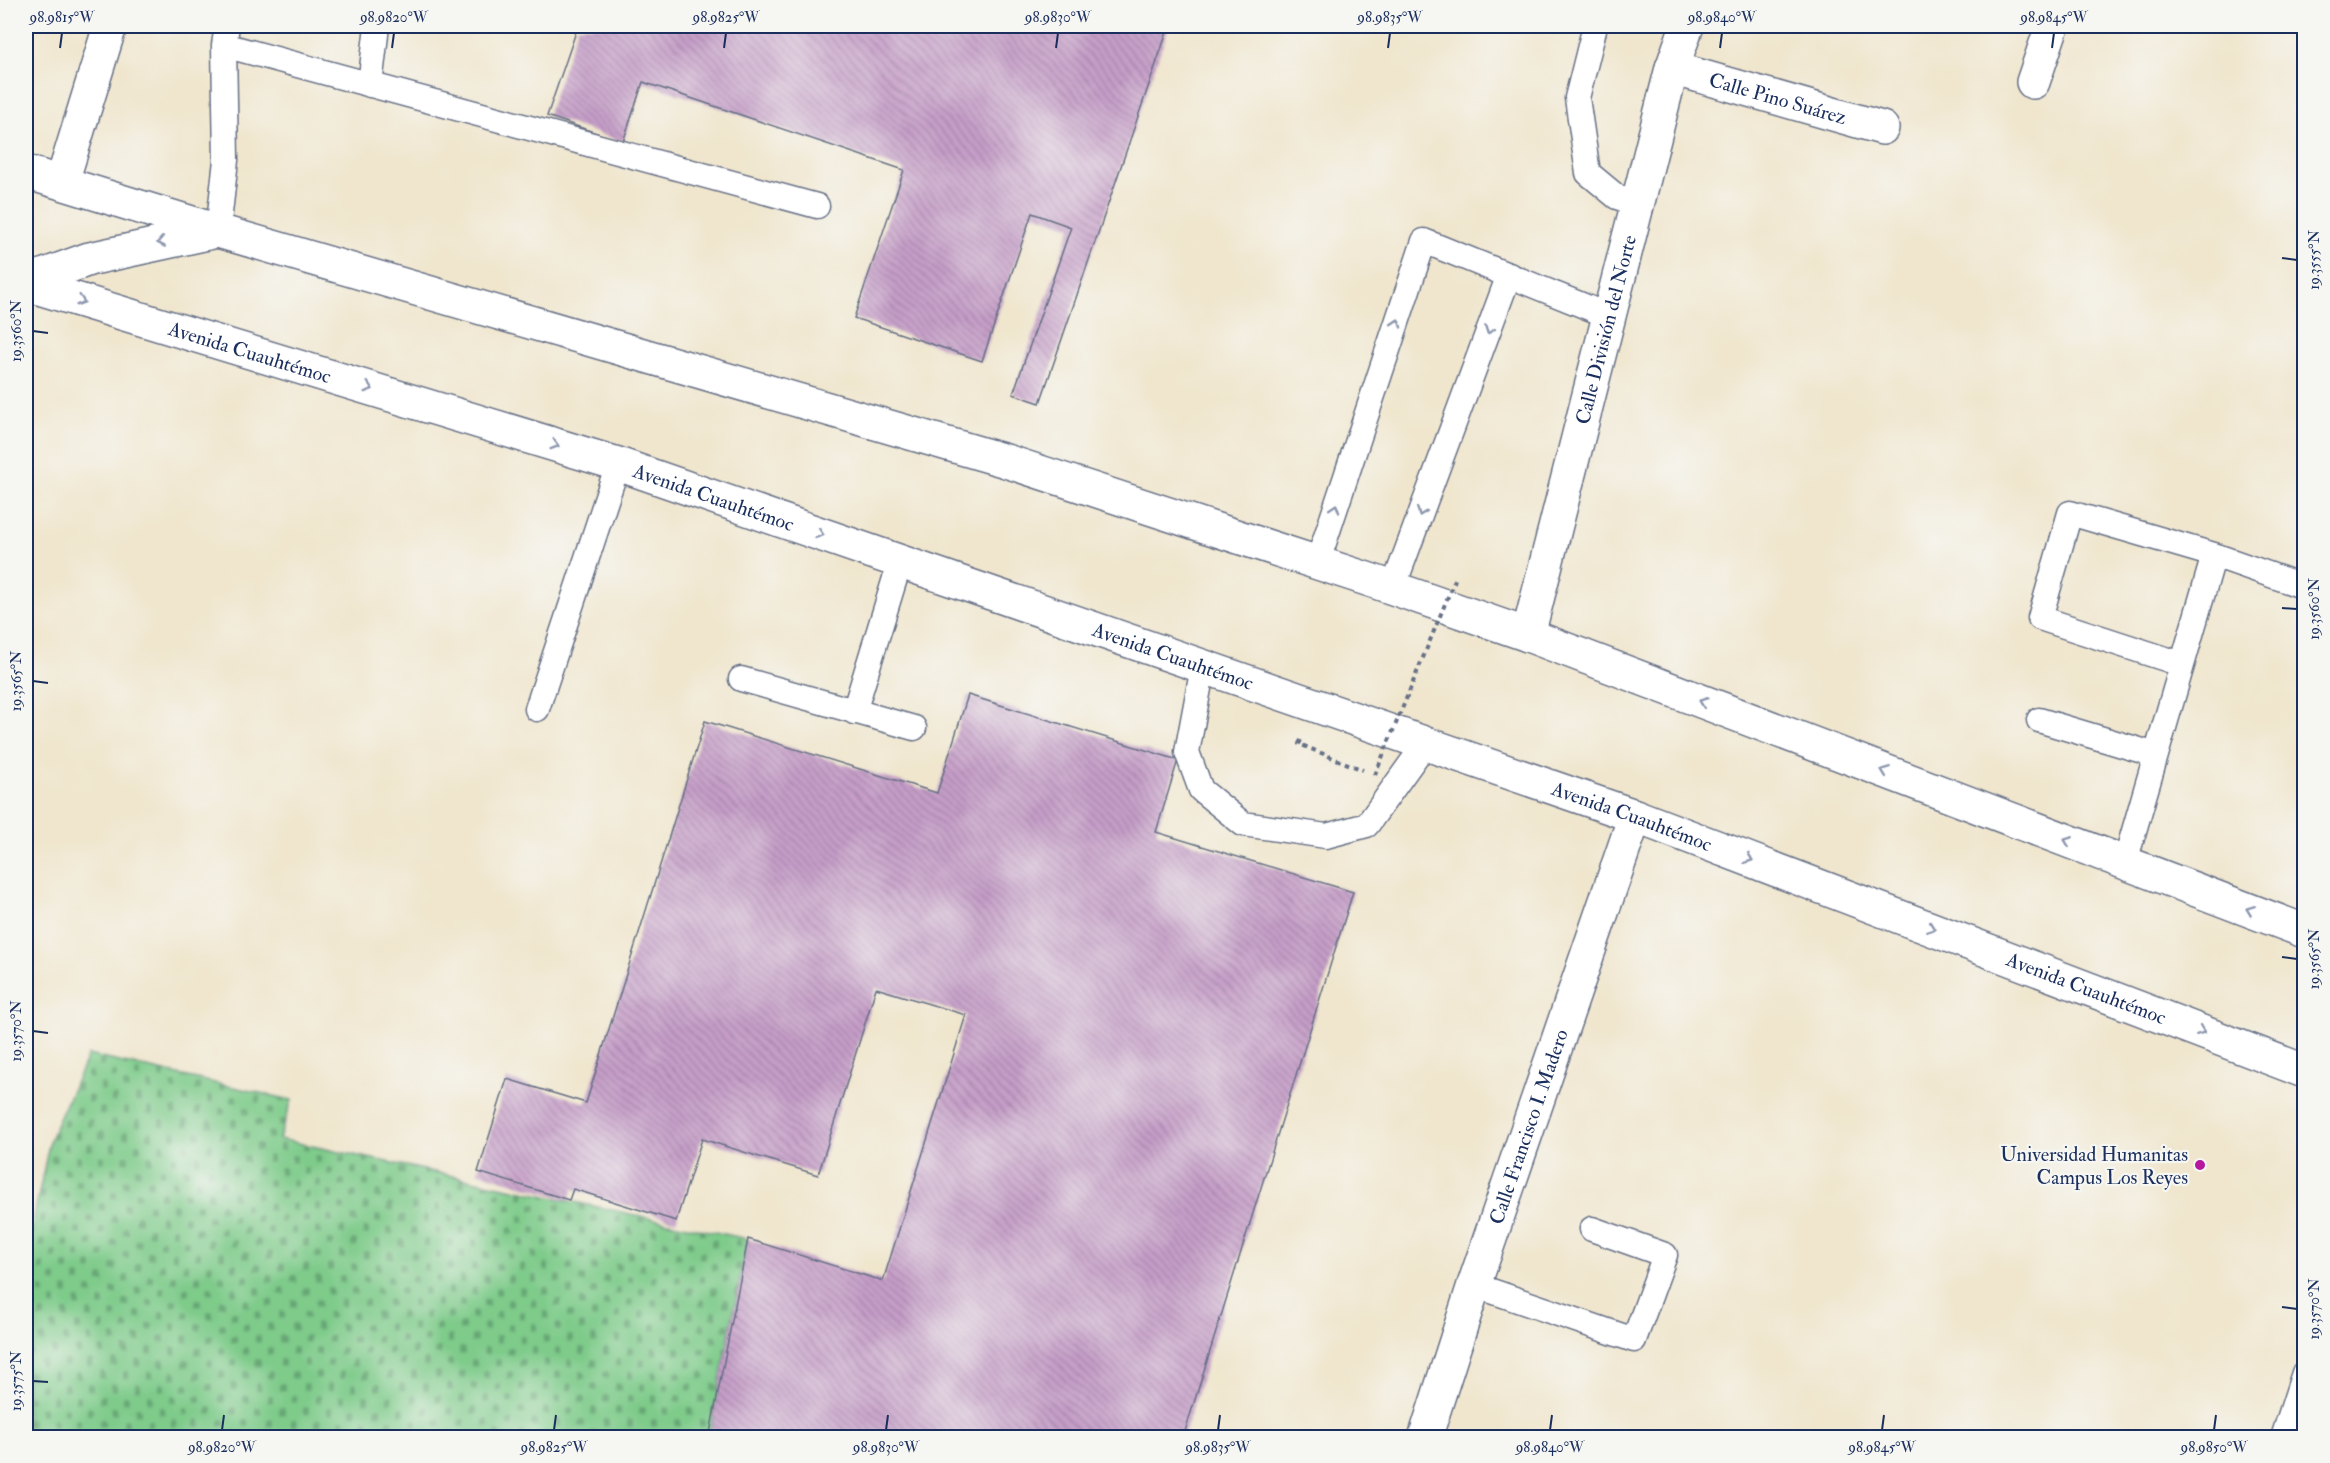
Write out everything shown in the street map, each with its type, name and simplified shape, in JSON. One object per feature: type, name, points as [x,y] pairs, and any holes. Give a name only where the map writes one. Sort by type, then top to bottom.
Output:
[{"type":"main road","points":[[62,183],[110,26]]},
{"type":"main road","name":"Calle División del Norte","points":[[1528,635],[1672,68],[1687,26]]},
{"type":"main road","points":[[2033,82],[2052,26]]},
{"type":"main road","name":"Calle Pino Suárez","points":[[1672,68],[1882,128]]},
{"type":"main road","points":[[26,172],[218,231],[1006,461],[1393,588],[1528,635],[2304,931]]},
{"type":"main road","points":[[26,283],[89,259],[218,231]]},
{"type":"main road","name":"Avenida Cuauhtémoc","points":[[26,283],[618,464],[1635,816],[2304,1071]]},
{"type":"main road","name":"Calle Francisco I. Madero","points":[[1425,1437],[1474,1285],[1635,816]]},
{"type":"lane","points":[[370,85],[377,26]]},
{"type":"lane","points":[[1595,26],[1577,98],[1588,173],[1617,197],[1637,204]]},
{"type":"lane","points":[[218,231],[226,160],[226,35],[370,85],[818,206]]},
{"type":"lane","points":[[1317,564],[1424,241],[1509,275],[1577,306],[1609,316]]},
{"type":"lane","points":[[1393,588],[1509,275]]},
{"type":"lane","points":[[537,709],[618,464]]},
{"type":"lane","points":[[2181,664],[2040,618],[2070,513],[2214,555],[2302,586]]},
{"type":"lane","points":[[2125,862],[2214,555]]},
{"type":"lane","points":[[854,712],[900,562]]},
{"type":"lane","points":[[1203,667],[1187,752],[1201,790],[1243,824],[1326,836],[1367,825],[1425,744]]},
{"type":"lane","points":[[741,679],[914,728]]},
{"type":"lane","points":[[2039,720],[2156,755]]},
{"type":"lane","points":[[1474,1285],[1634,1340],[1665,1255],[1592,1229]]},
{"type":"lane","points":[[2283,1437],[2304,1373]]},
{"type":"path","points":[[1299,744],[1375,775],[1456,577]]},
{"type":"green space","points":[[88,1055],[292,1100],[279,1139],[748,1239],[709,1437],[26,1437],[26,1256],[50,1139]]},
{"type":"building","points":[[578,26],[1169,26],[1040,403],[1013,394],[1071,227],[1032,213],[982,361],[854,318],[904,170],[643,82],[623,142],[547,116]]},
{"type":"building","points":[[968,695],[1178,760],[1156,832],[1353,892],[1183,1438],[709,1438],[748,1239],[883,1281],[966,1015],[876,988],[818,1175],[702,1139],[676,1221],[573,1189],[569,1200],[478,1172],[507,1079],[586,1103],[705,721],[937,793]]},
{"type":"place","name":"Universidad Humanitas Campus Los Reyes","points":[[2200,1165]]}]
